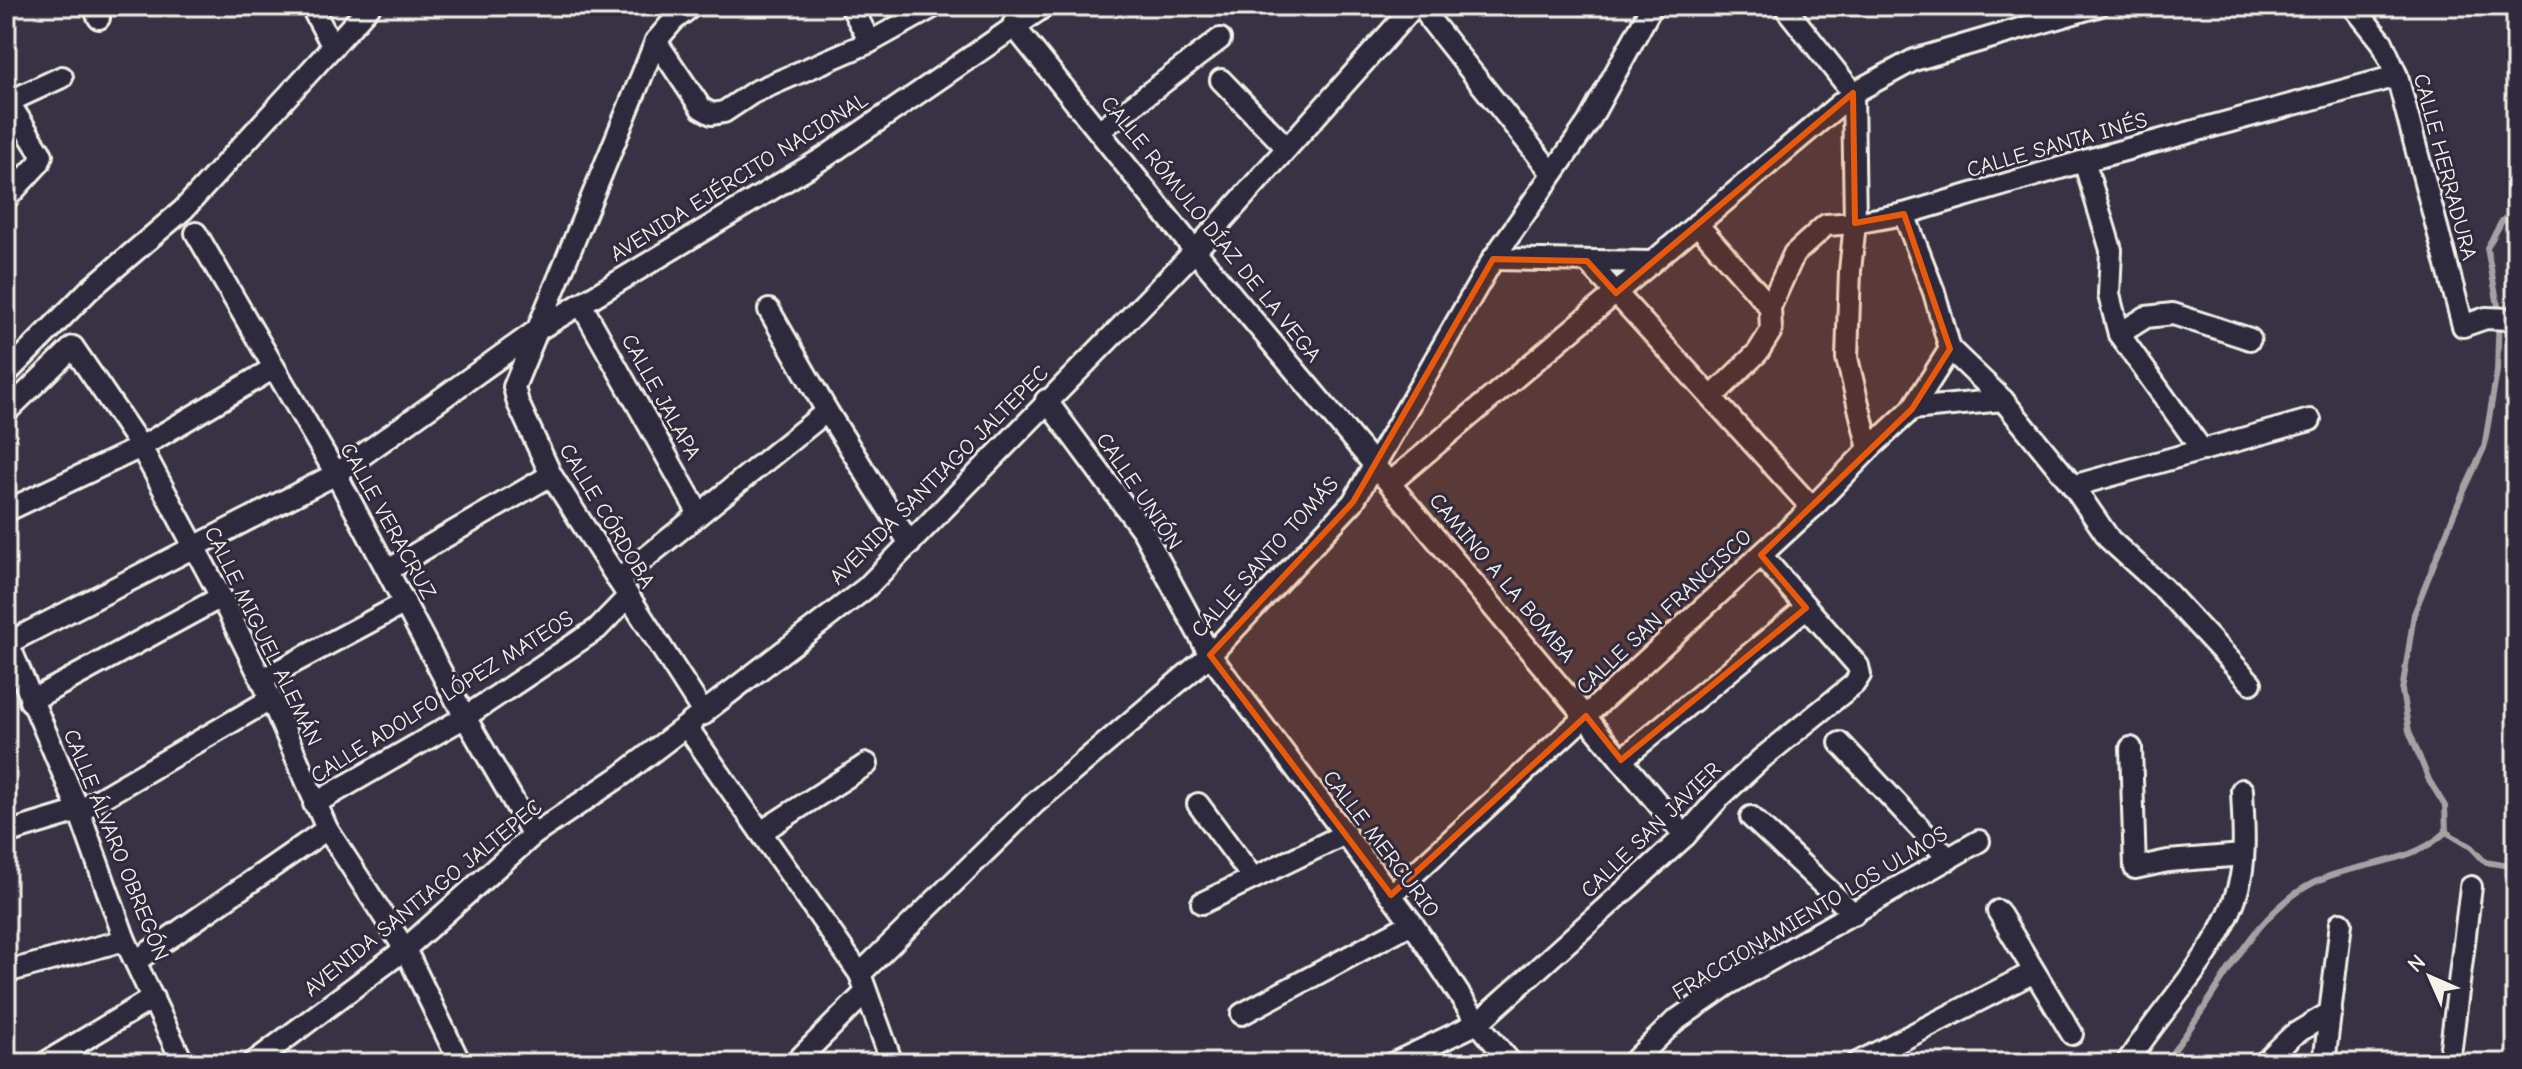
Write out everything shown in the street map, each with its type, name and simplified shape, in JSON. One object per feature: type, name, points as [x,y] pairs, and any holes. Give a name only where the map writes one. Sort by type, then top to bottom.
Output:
[{"type":"street","points":[[311,6],[333,47]]},
{"type":"street","points":[[6,374],[89,290],[183,210],[370,6]]},
{"type":"street","points":[[692,6],[674,20],[656,41],[701,108],[712,114],[724,112],[754,92],[870,42],[935,6]]},
{"type":"street","points":[[851,6],[870,42]]},
{"type":"street","name":"AVENIDA SANTIAGO JALTEPEC","points":[[253,1063],[405,949],[533,835],[687,727],[866,588],[1046,400],[1195,251],[1414,6]]},
{"type":"street","points":[[1424,6],[1431,21],[1552,173]]},
{"type":"street","name":"CALLE SANTO TOMÁS","points":[[795,1063],[863,983],[1035,803],[1210,655],[1353,502],[1493,259],[1588,123],[1652,6]]},
{"type":"street","points":[[1784,6],[1853,93],[1855,223],[1847,358],[1869,449]]},
{"type":"street","points":[[1390,483],[1853,93],[1914,60],[2098,6]]},
{"type":"street","name":"CALLE HERRADURA","points":[[2353,6],[2382,42],[2397,76],[2463,326],[2486,318],[2510,319]]},
{"type":"street","name":"AVENIDA EJÉRCITO NACIONAL","points":[[7,644],[336,474],[536,331],[825,157],[1041,7]]},
{"type":"street","name":"CALLE RÓMULO DÍAZ DE LA VEGA","points":[[1013,25],[1195,251],[1373,463]]},
{"type":"street","points":[[1099,131],[1220,39]]},
{"type":"street","name":"CALLE CÓRDOBA","points":[[656,41],[514,387],[518,403],[551,475],[704,714]]},
{"type":"street","name":"CALLE SANTA INÉS","points":[[1712,397],[1758,352],[1771,331],[1770,307],[1794,254],[1826,225],[1904,214],[2084,161],[2397,76]]},
{"type":"street","points":[[6,199],[39,163],[42,155],[7,100],[62,77]]},
{"type":"street","points":[[1221,80],[1287,148]]},
{"type":"street","points":[[2084,161],[2111,250],[2109,295],[2119,334],[2202,450]]},
{"type":"street","points":[[1904,214],[1934,292],[1950,349],[2003,400],[2073,486],[2110,540],[2164,589],[2251,683]]},
{"type":"street","points":[[1697,224],[1770,307]]},
{"type":"street","name":"CALLE VERACRUZ","points":[[196,233],[336,474],[465,717],[533,835]]},
{"type":"street","points":[[1493,259],[1651,262]]},
{"type":"street","points":[[1587,261],[1812,508]]},
{"type":"street","name":"CALLE JALAPA","points":[[581,304],[699,514]]},
{"type":"street","points":[[769,310],[827,411],[910,544]]},
{"type":"street","points":[[2119,334],[2146,317],[2173,314],[2250,339]]},
{"type":"street","name":"CALLE MIGUEL ALEMÁN","points":[[6,412],[73,347],[141,447],[271,699],[314,804],[405,949],[460,1063]]},
{"type":"street","name":"CALLE SAN FRANCISCO","points":[[1391,895],[1812,508],[1912,409],[1950,349]]},
{"type":"street","points":[[6,511],[141,447],[274,368]]},
{"type":"street","name":"CALLE UNIÓN","points":[[1046,400],[1143,531],[1210,655]]},
{"type":"street","points":[[1912,409],[2003,400]]},
{"type":"street","name":"CALLE ADOLFO LÓPEZ MATEOS","points":[[314,804],[465,717],[597,629],[623,588],[699,514],[827,411]]},
{"type":"street","points":[[2073,486],[2310,420]]},
{"type":"street","name":"CAMINO A LA BOMBA","points":[[1373,463],[1685,836]]},
{"type":"street","points":[[388,570],[551,475]]},
{"type":"street","points":[[1621,760],[1806,608],[1761,555]]},
{"type":"street","points":[[20,693],[221,597]]},
{"type":"street","points":[[261,680],[405,603]]},
{"type":"street","name":"CALLE SAN JAVIER","points":[[1394,1063],[1478,1023],[1685,836],[1740,779],[1854,684],[1860,675],[1858,666],[1806,608]]},
{"type":"street","name":"CALLE ÁLVARO OBREGÓN","points":[[7,644],[20,693],[79,811],[125,940],[183,1063]]},
{"type":"street","name":"CALLE MERCURIO","points":[[1210,655],[1412,923],[1478,1023],[1511,1063]]},
{"type":"street","points":[[6,833],[79,811],[271,699]]},
{"type":"street","points":[[687,727],[863,983],[892,1063]]},
{"type":"street","points":[[1840,743],[1949,859]]},
{"type":"street","points":[[2131,748],[2135,868],[2168,861],[2243,855]]},
{"type":"street","points":[[761,832],[867,764]]},
{"type":"street","points":[[2127,1063],[2202,959],[2233,905],[2243,855],[2242,790]]},
{"type":"street","points":[[1198,804],[1253,878]]},
{"type":"street","points":[[1751,817],[1854,914]]},
{"type":"street","points":[[136,961],[327,829]]},
{"type":"street","points":[[1202,903],[1345,834]]},
{"type":"street","name":"FRACCIONAMIENTO LOS ULMOS","points":[[1632,1063],[1675,1021],[1727,985],[1979,841]]},
{"type":"street","points":[[2449,1063],[2471,887]]},
{"type":"street","points":[[1998,911],[2072,1034]]},
{"type":"street","points":[[1242,1014],[1412,923]]},
{"type":"street","points":[[2324,1063],[2341,923]]},
{"type":"street","points":[[6,972],[125,940]]},
{"type":"street","points":[[1857,1063],[2034,972]]},
{"type":"street","points":[[45,1063],[153,998]]},
{"type":"street","points":[[2264,1063],[2293,1035],[2331,1012]]},
{"type":"highlighted area","points":[[1853,93],[1855,223],[1904,214],[1950,349],[1912,409],[1761,555],[1806,608],[1621,760],[1586,716],[1391,895],[1210,655],[1353,502],[1493,259],[1587,261],[1616,293]]},
{"type":"waterway","points":[[2165,1063],[2250,939],[2278,908],[2311,884],[2345,871],[2415,852],[2446,832],[2445,806],[2429,780],[2409,731],[2402,691],[2414,614],[2484,448],[2497,371],[2499,311],[2487,248],[2502,221],[2516,209]]},
{"type":"waterway","points":[[2446,832],[2471,847],[2485,862],[2516,867]]}]
